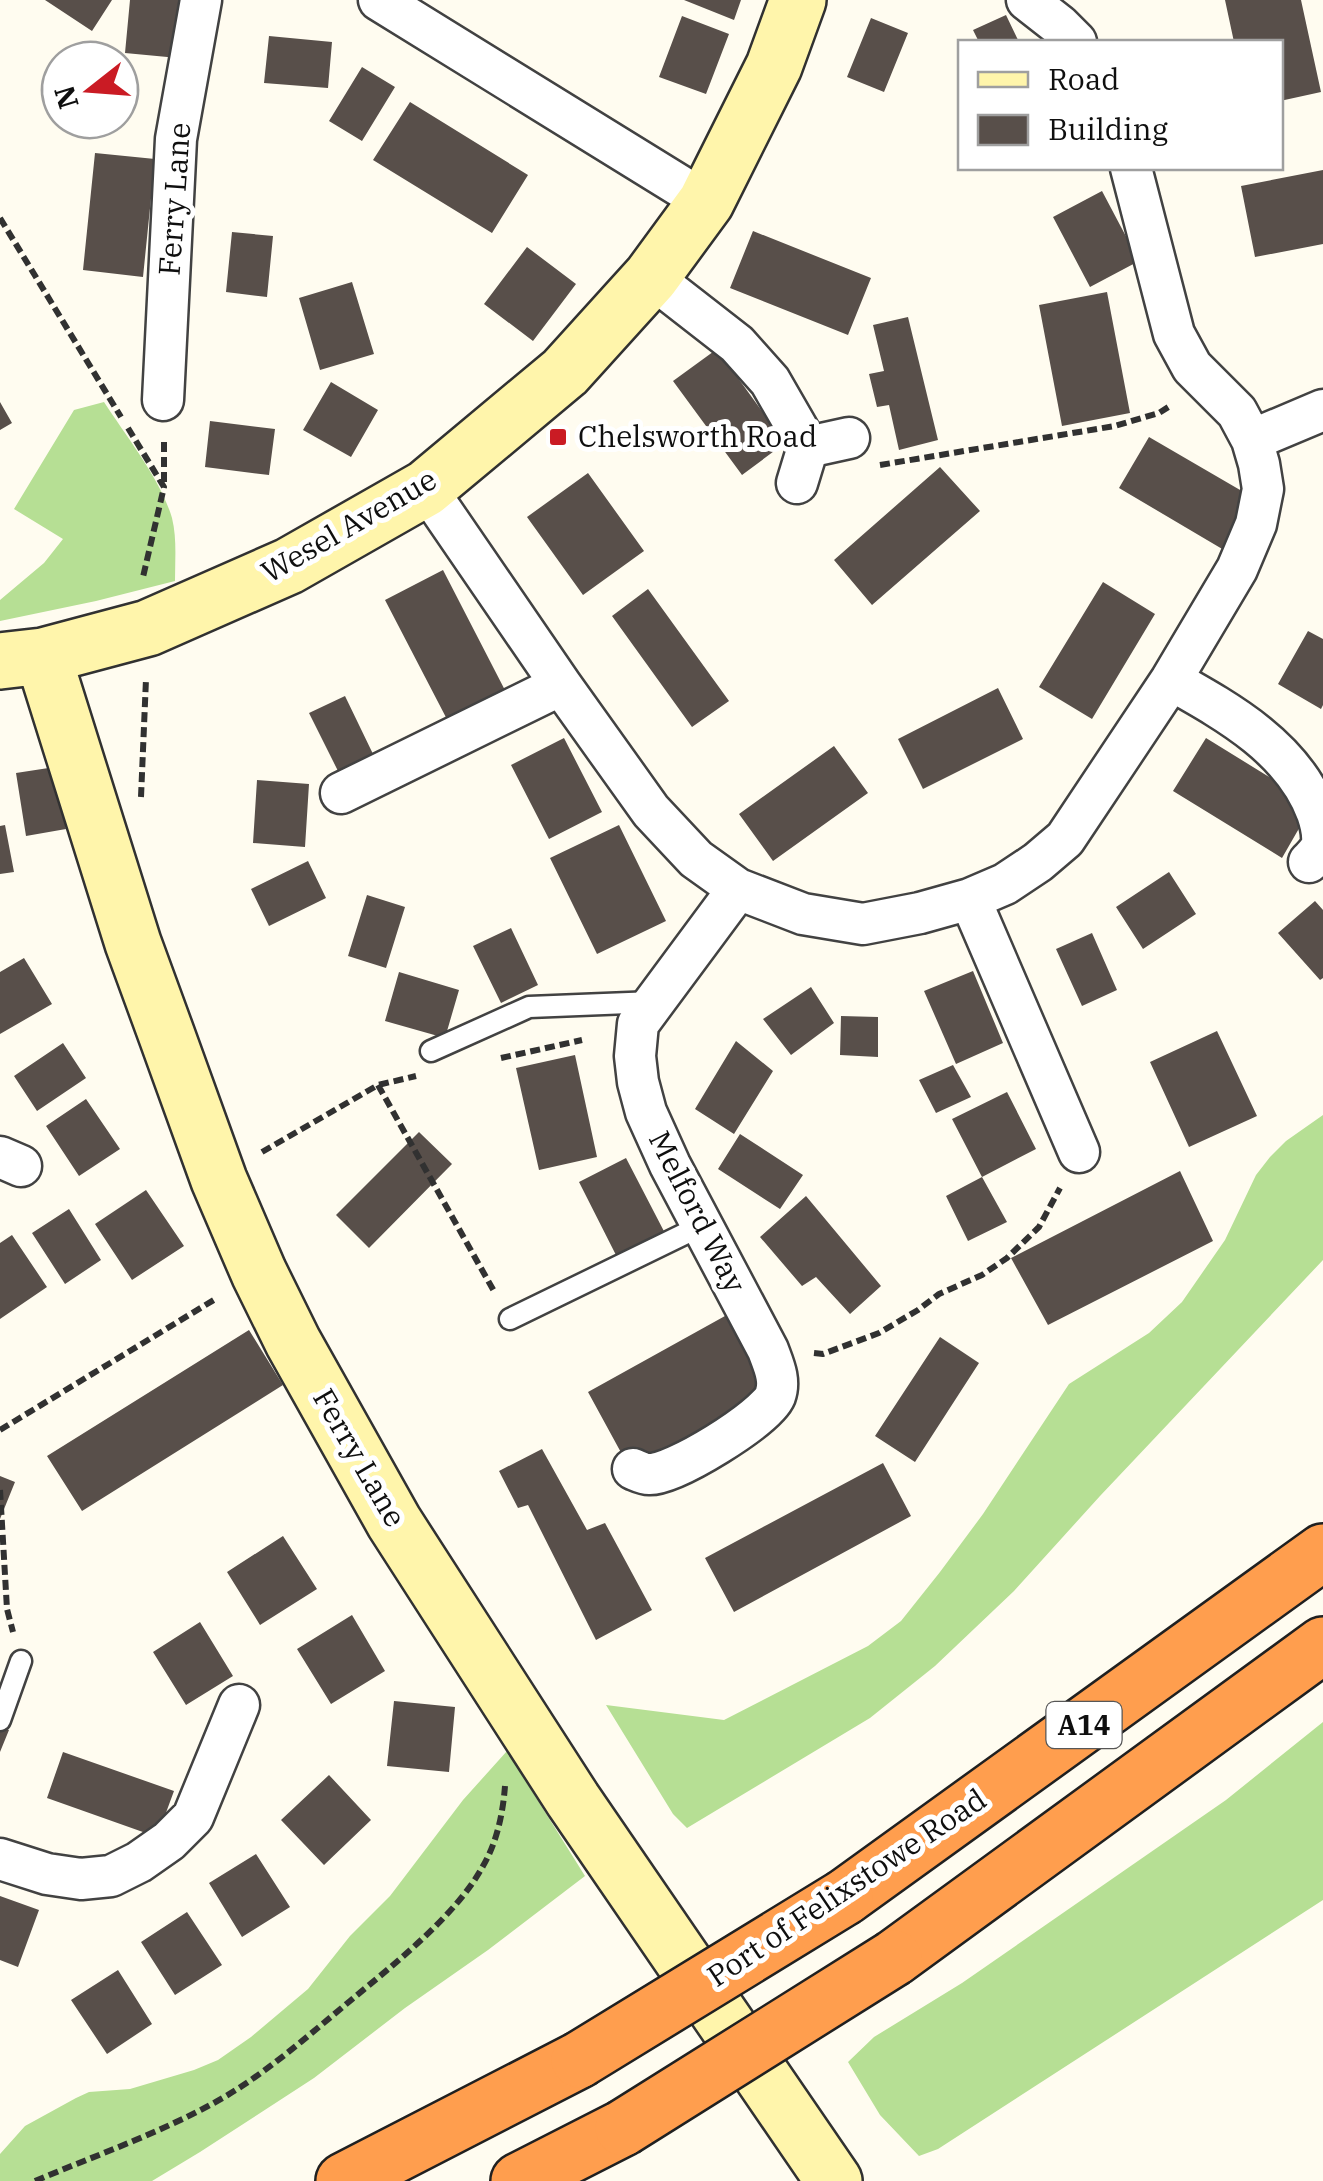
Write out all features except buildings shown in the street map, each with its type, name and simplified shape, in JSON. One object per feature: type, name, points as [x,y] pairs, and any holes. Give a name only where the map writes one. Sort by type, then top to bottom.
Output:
[{"type":"highway","name":"Port of Felixstowe Road","points":[[344,2181],[579,2060],[845,1897],[1323,1552]]},
{"type":"highway","name":"A14","points":[[519,2181],[622,2128],[894,1958],[1323,1645]]},
{"type":"street","name":"Ferry Lane","points":[[163,400],[176,138],[201,0]]},
{"type":"street","points":[[379,0],[706,202]]},
{"type":"street","name":"Wesel Avenue","points":[[21,658],[148,628],[288,566],[426,488],[565,372],[651,277],[706,202],[774,66],[798,0]]},
{"type":"street","points":[[1027,0],[1074,40]]},
{"type":"street","points":[[426,488],[560,685],[652,811],[696,858],[738,888],[803,914],[863,924],[920,914],[1006,884],[1065,839],[1171,680],[1237,569],[1256,524],[1262,490],[1260,464],[1238,412],[1192,367],[1174,334],[1132,170]]},
{"type":"street","points":[[651,277],[738,344],[770,381],[803,465],[863,452]]},
{"type":"street","points":[[1252,440],[1323,410]]},
{"type":"street","name":"Ferry Lane","points":[[21,658],[133,943],[220,1180],[293,1342],[394,1522],[573,1800],[834,2181]]},
{"type":"street","points":[[1171,680],[1228,712],[1268,744],[1295,773],[1322,826],[1322,846],[1310,862]]},
{"type":"street","points":[[341,793],[560,685]]},
{"type":"street","points":[[646,1013],[738,888]]},
{"type":"street","points":[[970,898],[1080,1152]]},
{"type":"street","name":"Melford Way","points":[[633,1469],[650,1474],[670,1469],[730,1436],[759,1417],[775,1396],[778,1376],[646,1112],[635,1056],[646,1013]]},
{"type":"street","points":[[0,1858],[47,1874],[81,1878],[111,1876],[139,1862],[169,1841],[193,1817],[239,1705]]},
{"type":"lane","points":[[430,1051],[530,1007],[646,1013]]},
{"type":"lane","points":[[510,1320],[703,1225]]},
{"type":"lane","points":[[0,1720],[22,1660]]},
{"type":"path","points":[[863,452],[1115,426],[1159,413],[1211,384]]},
{"type":"path","points":[[491,1061],[566,1045],[646,1013]]},
{"type":"path","points":[[220,1180],[293,1132],[378,1084],[434,1072]]},
{"type":"path","points":[[378,1084],[510,1320]]},
{"type":"path","points":[[768,1350],[823,1354],[879,1333],[940,1294],[982,1276],[1040,1228],[1080,1152]]},
{"type":"path","points":[[0,1430],[259,1273]]},
{"type":"path","points":[[0,1490],[6,1609],[22,1660]]},
{"type":"path","points":[[35,2181],[186,2116],[242,2086],[402,1958],[452,1907],[482,1868],[494,1842],[506,1775],[528,1730]]},
{"type":"green space","points":[[104,402],[167,503],[175,533],[175,581],[0,621],[0,600],[44,563],[63,539],[14,509],[74,410]]},
{"type":"green space","points":[[1323,1115],[1323,1260],[1014,1591],[935,1666],[870,1718],[687,1828],[673,1814],[606,1705],[724,1720],[868,1646],[901,1621],[983,1514],[1069,1384],[1149,1333],[1182,1302],[1225,1240],[1256,1175],[1286,1141]]},
{"type":"green space","points":[[1323,1722],[1323,1900],[938,2149],[919,2156],[880,2115],[848,2062],[874,2037],[962,1983],[1226,1800]]},
{"type":"green space","points":[[507,1751],[585,1876],[314,2078],[152,2181],[0,2181],[0,2154],[25,2126],[89,2092],[130,2089],[218,2060],[308,1989],[350,1936],[390,1896],[463,1800]]},
{"type":"place","name":"Chelsworth Road","points":[[558,437]]}]
